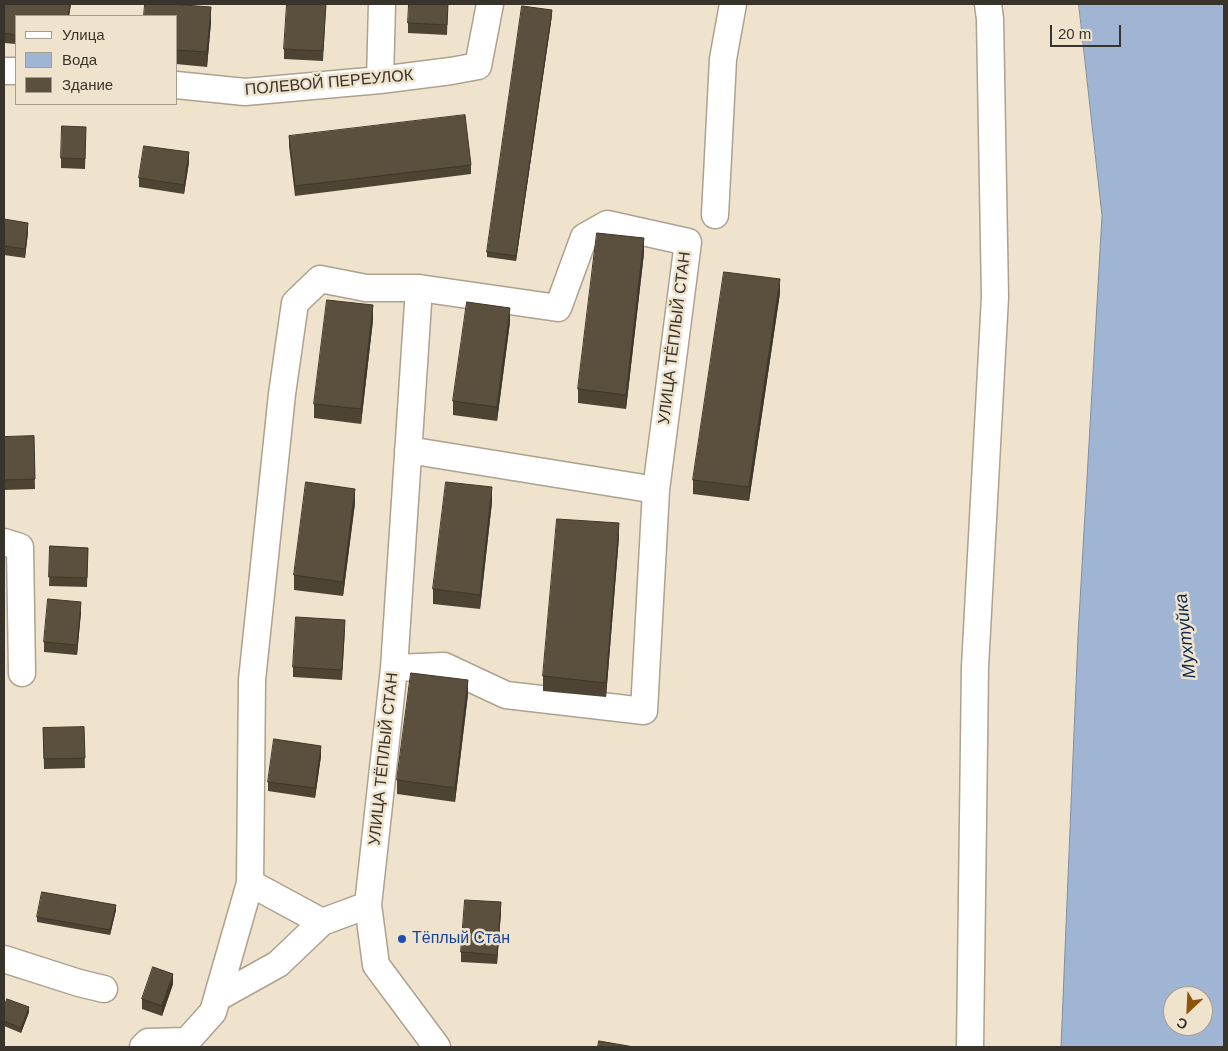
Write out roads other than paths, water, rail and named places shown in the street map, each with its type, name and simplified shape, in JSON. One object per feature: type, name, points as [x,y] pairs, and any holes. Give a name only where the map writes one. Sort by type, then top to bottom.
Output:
[{"type":"street","points":[[380,80],[382,4]]},
{"type":"street","name":"ПОЛЕВОЙ ПЕРЕУЛОК","points":[[178,85],[245,92],[380,80],[478,66],[490,4]]},
{"type":"street","points":[[715,215],[723,59],[734,4]]},
{"type":"street","points":[[970,1047],[975,667],[995,297],[990,19],[988,4]]},
{"type":"street","name":"УЛИЦА ТЁПЛЫЙ СТАН","points":[[437,1047],[376,965],[368,904],[394,668],[419,288],[558,308],[584,237],[607,224],[688,242],[656,490]]},
{"type":"street","points":[[143,1047],[148,1042],[187,1041],[213,1012],[250,883],[252,680],[282,394],[295,303],[320,278],[366,288],[419,288]]},
{"type":"street","points":[[394,668],[444,666],[506,695],[644,711],[656,490],[408,450]]},
{"type":"street","points":[[4,542],[20,547],[22,673]]},
{"type":"street","points":[[250,883],[322,922]]},
{"type":"street","points":[[217,998],[278,964],[322,922],[368,904]]},
{"type":"street","points":[[4,959],[104,989]]},
{"type":"water","name":"Мухтуйка","points":[[1079,4],[1224,4],[1224,1047],[1061,1047],[1078,636],[1102,216]]},
{"type":"place","name":"Тёплый Стан","points":[[402,939]]}]
